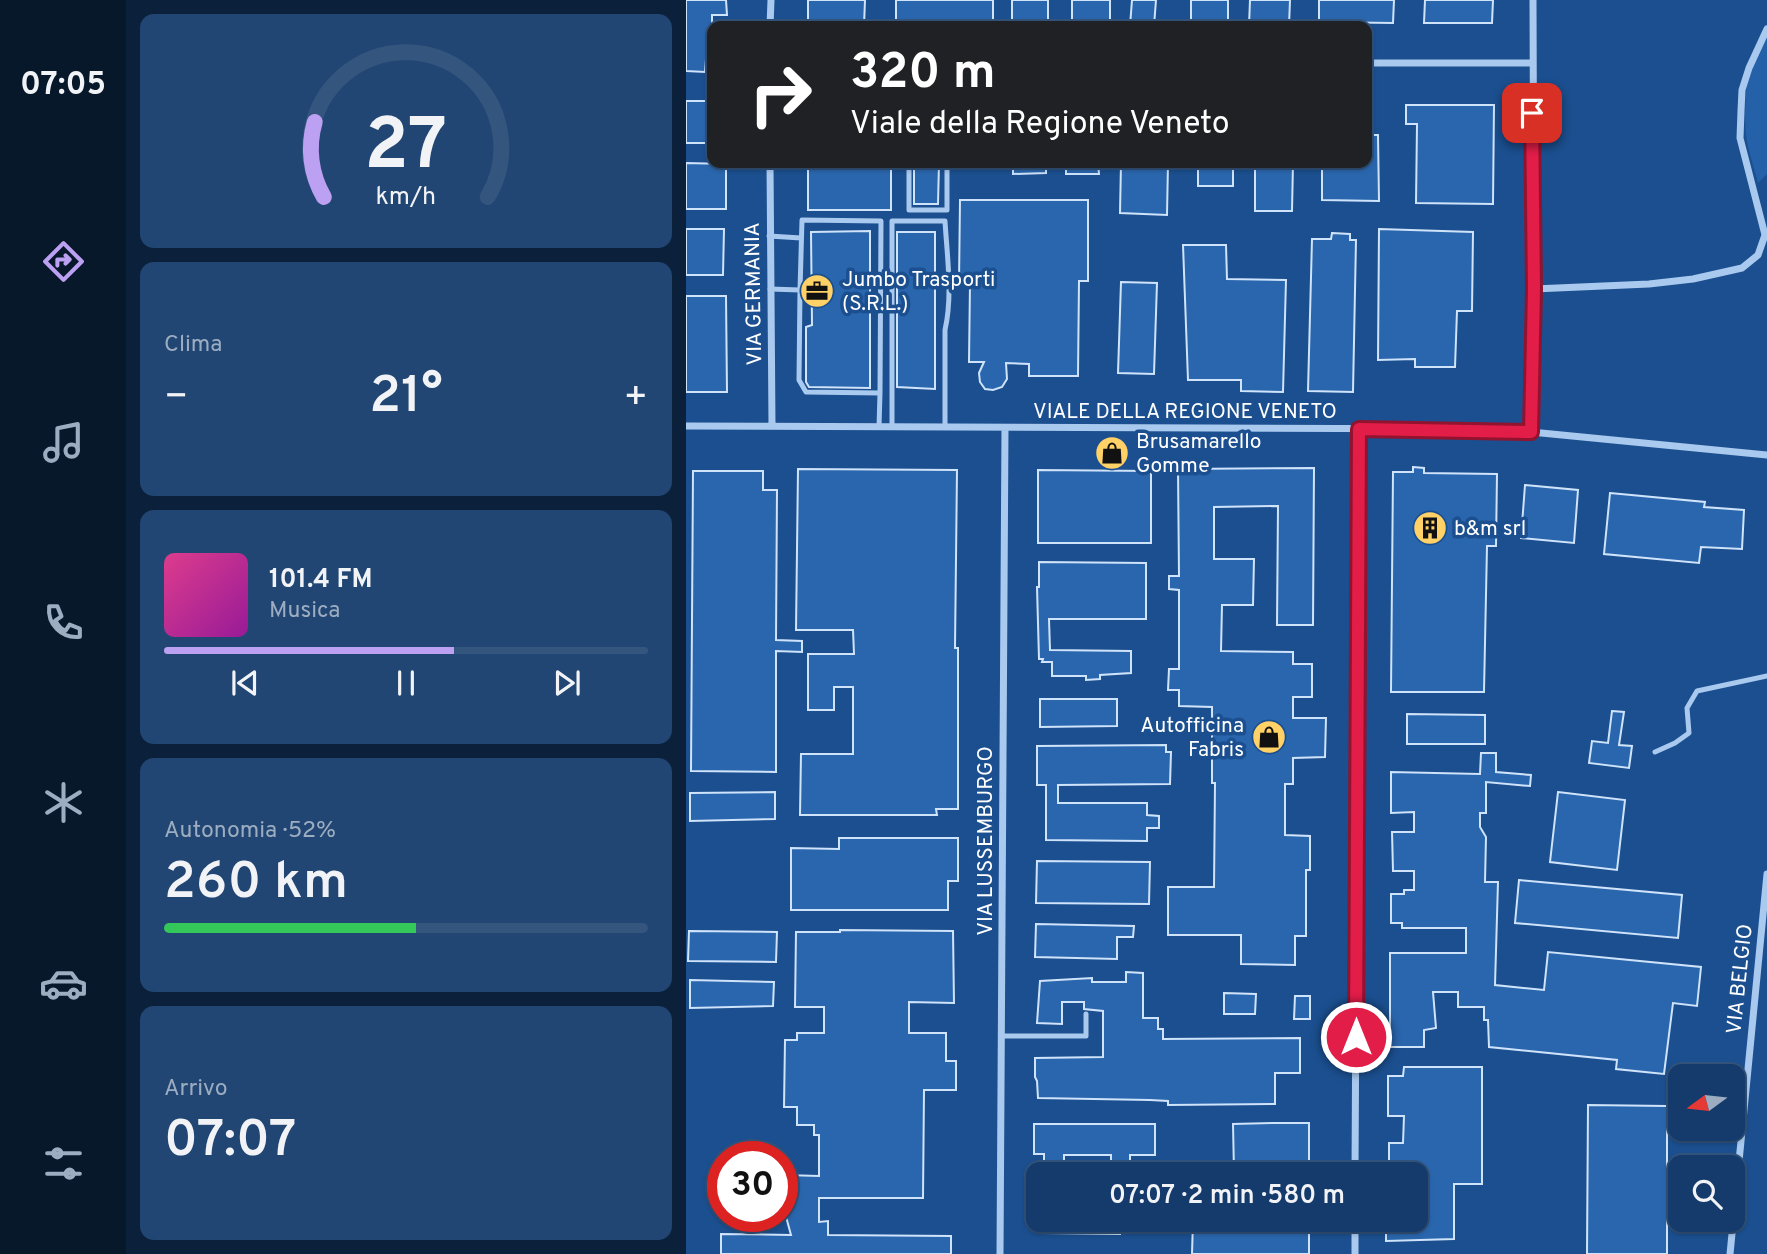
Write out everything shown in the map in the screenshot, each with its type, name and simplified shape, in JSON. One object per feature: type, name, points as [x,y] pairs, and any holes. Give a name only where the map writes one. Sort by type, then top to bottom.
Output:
[{"type":"street","points":[[770,21],[771,0]]},
{"type":"street","points":[[1531,432],[1534,289],[1533,0]]},
{"type":"street","points":[[1534,289],[1650,284],[1693,279],[1742,268],[1758,254],[1765,235],[1740,138],[1741,111],[1742,90],[1767,29]]},
{"type":"street","points":[[1372,62],[1532,63]]},
{"type":"street","name":"VIA GERMANIA","points":[[770,168],[772,425]]},
{"type":"street","name":"VIALE DELLA REGIONE VENETO","points":[[686,426],[1531,432],[1767,455]]},
{"type":"street","name":"VIA LUSSEMBURGO","points":[[1000,1254],[1004,428]]},
{"type":"street","points":[[1355,1162],[1359,429]]},
{"type":"street","name":"VIA BELGIO","points":[[1730,1254],[1767,874]]},
{"type":"street","points":[[1354,1254],[1355,1232]]},
{"type":"lane","points":[[909,168],[909,210],[947,210],[947,168]]},
{"type":"lane","points":[[879,426],[880,393],[881,220],[802,220],[799,380],[802,388],[806,392],[880,393]]},
{"type":"lane","points":[[892,426],[892,221],[945,221],[948,295],[945,330],[945,427]]},
{"type":"lane","points":[[769,236],[802,238]]},
{"type":"lane","points":[[770,289],[800,290]]},
{"type":"lane","points":[[1655,752],[1689,733],[1686,708],[1697,691],[1767,676]]},
{"type":"lane","points":[[1001,1036],[1086,1036],[1086,1014]]},
{"type":"shaded area","points":[[1767,24],[1767,174],[1758,183],[1747,141],[1745,107],[1751,63]]},
{"type":"building","points":[[686,0],[726,0],[727,15],[712,15],[712,21],[707,21],[705,72],[686,71]]},
{"type":"building","points":[[808,0],[865,0],[864,21],[808,21]]},
{"type":"building","points":[[896,0],[993,0],[993,21],[896,21]]},
{"type":"building","points":[[1012,0],[1048,0],[1048,21],[1012,21]]},
{"type":"building","points":[[1072,0],[1110,0],[1110,21],[1072,21]]},
{"type":"building","points":[[1132,0],[1156,0],[1154,21],[1130,21]]},
{"type":"building","points":[[1191,0],[1228,0],[1228,21],[1191,21]]},
{"type":"building","points":[[1250,0],[1290,0],[1289,21],[1249,21]]},
{"type":"building","points":[[1319,0],[1394,0],[1393,23],[1319,21]]},
{"type":"building","points":[[1425,0],[1493,0],[1492,23],[1424,23]]},
{"type":"building","points":[[686,101],[707,101],[707,143],[686,143]]},
{"type":"building","points":[[1406,105],[1494,105],[1493,204],[1416,203],[1417,124],[1406,124]]},
{"type":"building","points":[[1372,135],[1378,135],[1379,201],[1322,200],[1322,168],[1372,168]]},
{"type":"building","points":[[686,163],[707,164],[707,168],[726,168],[726,209],[686,209]]},
{"type":"building","points":[[808,168],[891,168],[891,210],[808,210]]},
{"type":"building","points":[[914,168],[939,168],[938,204],[914,204]]},
{"type":"building","points":[[1013,168],[1046,168],[1046,173],[1013,174]]},
{"type":"building","points":[[1066,168],[1098,168],[1099,174],[1066,174]]},
{"type":"building","points":[[1121,168],[1168,168],[1167,215],[1120,213]]},
{"type":"building","points":[[1198,168],[1233,168],[1233,186],[1198,186]]},
{"type":"building","points":[[1255,168],[1293,168],[1292,211],[1255,211]]},
{"type":"building","points":[[960,200],[1088,200],[1088,281],[1079,281],[1078,376],[1029,376],[1029,364],[1006,363],[1007,379],[1002,387],[985,389],[980,382],[979,373],[984,362],[969,362],[970,283],[959,283]]},
{"type":"building","points":[[686,229],[724,229],[723,275],[686,275]]},
{"type":"building","points":[[1379,229],[1473,232],[1472,311],[1457,311],[1455,367],[1415,367],[1415,359],[1378,360]]},
{"type":"building","points":[[870,231],[870,388],[809,387],[806,382],[806,327],[812,325],[811,232]]},
{"type":"building","points":[[897,232],[935,232],[935,389],[897,387]]},
{"type":"building","points":[[1332,233],[1350,234],[1350,240],[1356,240],[1353,392],[1308,391],[1312,239],[1331,239]]},
{"type":"building","points":[[1183,245],[1226,245],[1227,279],[1286,280],[1283,392],[1241,391],[1241,380],[1188,380]]},
{"type":"building","points":[[1121,282],[1157,283],[1154,374],[1118,373]]},
{"type":"building","points":[[686,296],[726,296],[727,392],[686,392]]},
{"type":"building","points":[[1413,467],[1424,468],[1424,473],[1497,474],[1496,546],[1487,546],[1484,692],[1391,692],[1393,472],[1413,472]]},
{"type":"building","points":[[1314,468],[1313,625],[1277,625],[1278,506],[1214,507],[1214,559],[1254,559],[1253,605],[1222,605],[1221,651],[1293,652],[1293,664],[1312,664],[1312,697],[1293,697],[1293,718],[1326,718],[1325,757],[1293,758],[1293,784],[1285,784],[1285,835],[1310,836],[1310,870],[1306,870],[1306,936],[1295,936],[1295,965],[1241,964],[1241,935],[1168,935],[1168,887],[1214,887],[1215,783],[1212,783],[1212,707],[1179,706],[1179,690],[1168,690],[1169,669],[1179,669],[1179,590],[1169,589],[1169,576],[1179,576],[1178,469]]},
{"type":"building","points":[[798,469],[957,470],[955,648],[958,648],[958,809],[936,809],[937,815],[800,815],[801,754],[853,754],[853,687],[834,687],[834,710],[808,710],[808,654],[854,654],[853,630],[796,630]]},
{"type":"building","points":[[1038,470],[1151,471],[1151,543],[1038,543]]},
{"type":"building","points":[[693,471],[763,471],[763,490],[777,490],[776,640],[802,641],[802,652],[776,651],[776,772],[691,771]]},
{"type":"building","points":[[1525,485],[1578,490],[1574,543],[1521,538]]},
{"type":"building","points":[[1610,493],[1705,502],[1704,507],[1744,510],[1742,549],[1701,547],[1699,563],[1604,554]]},
{"type":"building","points":[[1039,562],[1146,563],[1146,619],[1049,619],[1050,650],[1131,651],[1131,673],[1100,675],[1100,679],[1086,680],[1086,676],[1052,676],[1052,662],[1042,662],[1043,659],[1039,659]]},
{"type":"building","points":[[1040,699],[1117,699],[1117,726],[1040,727]]},
{"type":"building","points":[[1612,711],[1624,712],[1619,745],[1632,746],[1629,768],[1589,763],[1592,741],[1608,743]]},
{"type":"building","points":[[1407,714],[1485,715],[1485,744],[1407,744]]},
{"type":"building","points":[[1166,745],[1166,752],[1171,752],[1170,784],[1058,785],[1058,803],[1147,803],[1147,815],[1159,816],[1159,828],[1147,828],[1147,841],[1046,840],[1046,785],[1037,785],[1037,746]]},
{"type":"building","points":[[1481,753],[1496,753],[1496,772],[1531,775],[1530,786],[1486,782],[1486,813],[1480,813],[1480,827],[1486,837],[1485,882],[1498,882],[1495,985],[1544,990],[1548,952],[1701,967],[1697,1006],[1673,1003],[1664,1074],[1616,1069],[1617,1060],[1489,1047],[1488,1020],[1484,1020],[1484,1007],[1458,1007],[1458,992],[1433,992],[1436,1028],[1424,1030],[1424,1047],[1390,1047],[1390,953],[1466,953],[1466,928],[1402,928],[1402,923],[1391,923],[1391,894],[1404,894],[1404,890],[1414,890],[1414,871],[1393,871],[1392,832],[1414,832],[1414,812],[1391,813],[1391,772],[1480,774]]},
{"type":"building","points":[[775,792],[775,819],[690,821],[690,793]]},
{"type":"building","points":[[1558,792],[1625,800],[1617,870],[1550,862]]},
{"type":"building","points":[[839,838],[958,838],[958,881],[948,881],[948,910],[791,910],[791,848],[839,849]]},
{"type":"building","points":[[1037,861],[1150,862],[1149,904],[1036,903]]},
{"type":"building","points":[[1519,880],[1682,895],[1678,938],[1515,923]]},
{"type":"building","points":[[1036,924],[1134,926],[1133,937],[1117,937],[1117,959],[1035,957]]},
{"type":"building","points":[[689,931],[777,932],[776,962],[688,961]]},
{"type":"building","points":[[953,931],[954,1003],[909,1002],[909,1033],[946,1033],[946,1061],[956,1061],[956,1090],[924,1090],[923,1198],[819,1198],[819,1222],[828,1221],[828,1235],[951,1236],[951,1254],[721,1254],[721,1234],[791,1235],[790,1232],[798,1232],[798,1175],[819,1176],[819,1135],[814,1135],[814,1125],[797,1125],[797,1107],[784,1107],[785,1040],[797,1040],[797,1033],[824,1033],[824,1007],[795,1007],[796,932]]},
{"type":"building","points":[[1126,972],[1143,973],[1143,1018],[1158,1018],[1158,1029],[1163,1029],[1163,1039],[1300,1038],[1300,1073],[1275,1073],[1275,1104],[1168,1105],[1168,1101],[1150,1100],[1038,1098],[1035,1058],[1103,1057],[1103,1011],[1084,1009],[1084,1002],[1062,1002],[1062,1024],[1037,1023],[1040,981],[1092,978],[1092,982],[1126,982]]},
{"type":"building","points":[[690,980],[774,982],[773,1006],[690,1008]]},
{"type":"building","points":[[1224,993],[1256,994],[1255,1014],[1224,1014]]},
{"type":"building","points":[[1295,996],[1310,996],[1310,1019],[1294,1019]]},
{"type":"building","points":[[1404,1067],[1482,1067],[1482,1184],[1454,1184],[1454,1239],[1386,1241],[1386,1232],[1428,1232],[1428,1162],[1389,1162],[1389,1143],[1403,1143],[1404,1116],[1388,1116],[1388,1076],[1403,1076]]},
{"type":"building","points":[[1588,1105],[1667,1106],[1667,1254],[1587,1254]]},
{"type":"building","points":[[1309,1123],[1309,1162],[1234,1162],[1233,1124]]},
{"type":"building","points":[[1034,1124],[1155,1124],[1155,1155],[1130,1155],[1130,1162],[1111,1162],[1111,1155],[1064,1155],[1064,1162],[1044,1162],[1044,1154],[1034,1154]]},
{"type":"building","points":[[1120,1232],[1120,1234],[1044,1233]]},
{"type":"building","points":[[1193,1232],[1309,1232],[1309,1254],[1192,1254]]},
{"type":"place","name":"Jumbo Trasporti (S.R.L.)","points":[[817,291]]},
{"type":"place","name":"Brusamarello Gomme","points":[[1112,453]]},
{"type":"place","name":"b&m srl","points":[[1430,528]]},
{"type":"place","name":"Autofficina Fabris","points":[[1269,737]]},
{"type":"route","points":[[1356,1037],[1359,429],[1531,432],[1534,289],[1532,113]]}]
